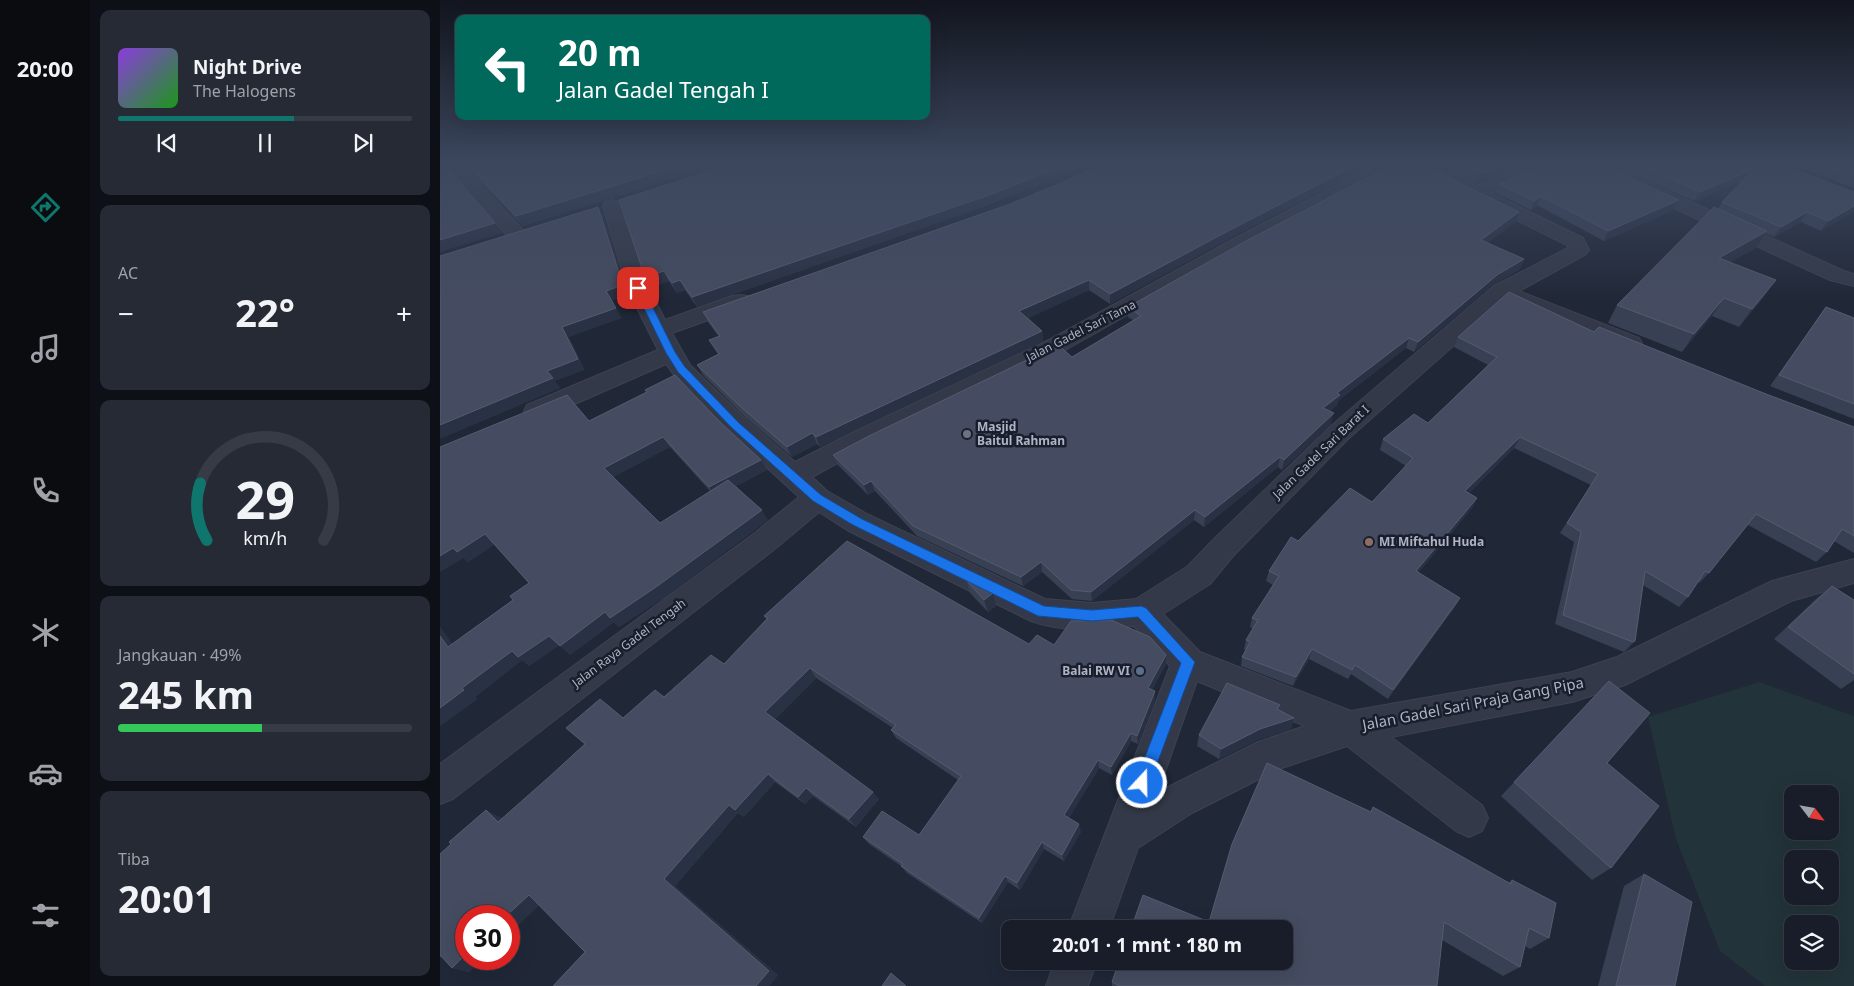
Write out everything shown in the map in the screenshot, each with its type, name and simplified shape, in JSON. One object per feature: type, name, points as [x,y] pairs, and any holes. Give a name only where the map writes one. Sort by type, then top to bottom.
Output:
[{"type":"street","points":[[487,210],[508,238],[536,230]]},
{"type":"street","points":[[613,210],[638,288],[670,353],[682,370],[736,425],[817,498],[857,522],[1042,612],[1092,616],[1141,612],[1188,662],[1351,728],[1469,818]]},
{"type":"street","name":"Jalan Gadel Sari Tama","points":[[792,476],[863,438],[1059,344],[1304,210]]},
{"type":"street","name":"Jalan Gadel Sari Barat I","points":[[1141,612],[1199,575],[1223,548],[1339,433],[1502,291],[1579,250],[1578,246],[1568,238],[1513,210]]},
{"type":"street","points":[[1693,210],[1837,276],[1854,280]]},
{"type":"street","points":[[1502,291],[1648,350]]},
{"type":"street","points":[[659,330],[753,296]]},
{"type":"street","points":[[513,421],[670,353]]},
{"type":"street","name":"Jalan Raya Gadel Tengah","points":[[440,786],[758,546],[817,498]]},
{"type":"street","name":"Jalan Gadel Sari Praja Gang Pipa","points":[[1123,835],[1179,800],[1271,754],[1351,728],[1572,688],[1625,670],[1783,590],[1854,571]]},
{"type":"street","points":[[1091,920],[1188,662]]},
{"type":"street","points":[[1067,986],[1073,970]]},
{"type":"shaded area","points":[[1759,682],[1854,716],[1854,986],[1765,986],[1720,951],[1676,839],[1648,717]]},
{"type":"building","points":[[440,210],[484,210],[495,223],[440,240]]},
{"type":"building","points":[[510,210],[535,210],[516,216]]},
{"type":"building","points":[[588,210],[599,210],[623,285],[606,291],[616,308],[562,327],[578,359],[547,371],[553,378],[440,425],[440,256]]},
{"type":"building","points":[[622,210],[945,210],[692,297],[680,280],[672,283],[664,271],[645,277]]},
{"type":"building","points":[[993,210],[1269,210],[1110,294],[1089,280],[1019,311],[1042,331],[816,437],[812,433],[787,447],[697,365],[719,354],[709,340],[720,336],[703,312]]},
{"type":"building","points":[[1306,210],[1515,210],[1519,212],[1481,240],[1524,259],[1497,275],[1418,342],[1409,338],[1337,393],[1340,395],[1323,408],[1334,413],[1284,460],[1280,457],[1205,517],[1195,510],[1091,592],[1071,590],[1041,562],[1021,577],[913,526],[871,481],[864,485],[833,455],[1058,345],[1072,357],[1141,316],[1128,307]]},
{"type":"building","points":[[1568,210],[1656,210],[1608,231]]},
{"type":"building","points":[[1711,210],[1721,210],[1767,231],[1719,258],[1776,280],[1752,309],[1724,298],[1694,334],[1617,305]]},
{"type":"building","points":[[1741,210],[1847,210],[1828,221],[1807,212],[1781,227]]},
{"type":"building","points":[[1509,292],[1594,332],[1599,327],[1854,427],[1854,536],[1842,529],[1827,552],[1756,514],[1709,573],[1705,571],[1688,597],[1645,571],[1635,641],[1633,642],[1563,615],[1581,532],[1567,523],[1598,474],[1520,437],[1465,491],[1477,498],[1416,571],[1460,598],[1393,690],[1355,665],[1352,670],[1312,649],[1296,677],[1242,657],[1250,642],[1246,640],[1258,620],[1252,618],[1279,576],[1269,571],[1291,537],[1298,541],[1350,488],[1372,502],[1413,458],[1383,439],[1414,414],[1428,423],[1497,357],[1458,337]]},
{"type":"building","points":[[1826,307],[1854,318],[1854,404],[1779,375]]},
{"type":"building","points":[[675,375],[720,422],[761,460],[709,487],[663,437],[604,468],[660,523],[728,480],[762,510],[610,618],[605,612],[560,646],[549,636],[518,657],[512,651],[462,688],[464,690],[440,708],[440,636],[448,647],[513,600],[510,596],[529,583],[485,534],[457,552],[453,548],[440,556],[440,447],[567,395],[589,421],[647,392],[645,390]]},
{"type":"building","points":[[847,541],[1029,644],[1037,635],[1054,645],[1071,621],[1111,620],[1150,637],[1166,655],[1148,688],[1155,691],[1137,736],[1131,733],[1111,767],[1098,760],[1064,815],[1079,824],[1062,855],[1042,842],[1017,883],[1005,876],[979,918],[901,866],[903,864],[863,837],[882,811],[919,835],[961,776],[891,730],[896,725],[810,668],[765,712],[873,792],[849,819],[806,788],[798,797],[768,774],[735,810],[729,805],[664,879],[769,971],[756,986],[553,986],[585,952],[529,895],[518,905],[455,905],[455,965],[452,968],[440,955],[440,854],[451,844],[449,842],[486,810],[498,822],[585,744],[566,728],[600,699],[623,718],[655,690],[664,697],[711,655],[724,664],[768,618],[764,616]]},
{"type":"building","points":[[966,580],[993,593],[984,600]]},
{"type":"building","points":[[1832,586],[1854,600],[1854,674],[1788,627]]},
{"type":"building","points":[[1609,681],[1650,713],[1607,763],[1659,806],[1611,868],[1514,782]]},
{"type":"building","points":[[1227,683],[1280,705],[1277,709],[1294,718],[1260,729],[1221,749],[1199,735]]},
{"type":"building","points":[[1267,763],[1371,812],[1373,807],[1511,884],[1512,880],[1556,903],[1549,938],[1529,928],[1520,967],[1444,922],[1437,986],[1120,986],[1112,982],[1116,970],[1293,970],[1293,920],[1210,920],[1232,844]]},
{"type":"building","points":[[1644,874],[1692,902],[1675,986],[1616,986]]},
{"type":"building","points":[[1143,895],[1204,920],[1134,920]]},
{"type":"building","points":[[891,973],[906,986],[882,986]]},
{"type":"place","name":"Masjid Baitul Rahman","points":[[967,434]]},
{"type":"place","name":"MI Miftahul Huda","points":[[1369,542]]},
{"type":"place","name":"Balai RW VI","points":[[1140,671]]},
{"type":"route","points":[[638,288],[670,353],[682,370],[736,425],[817,498],[857,522],[1042,612],[1106,616],[1141,612],[1188,662],[1142,783]]}]
